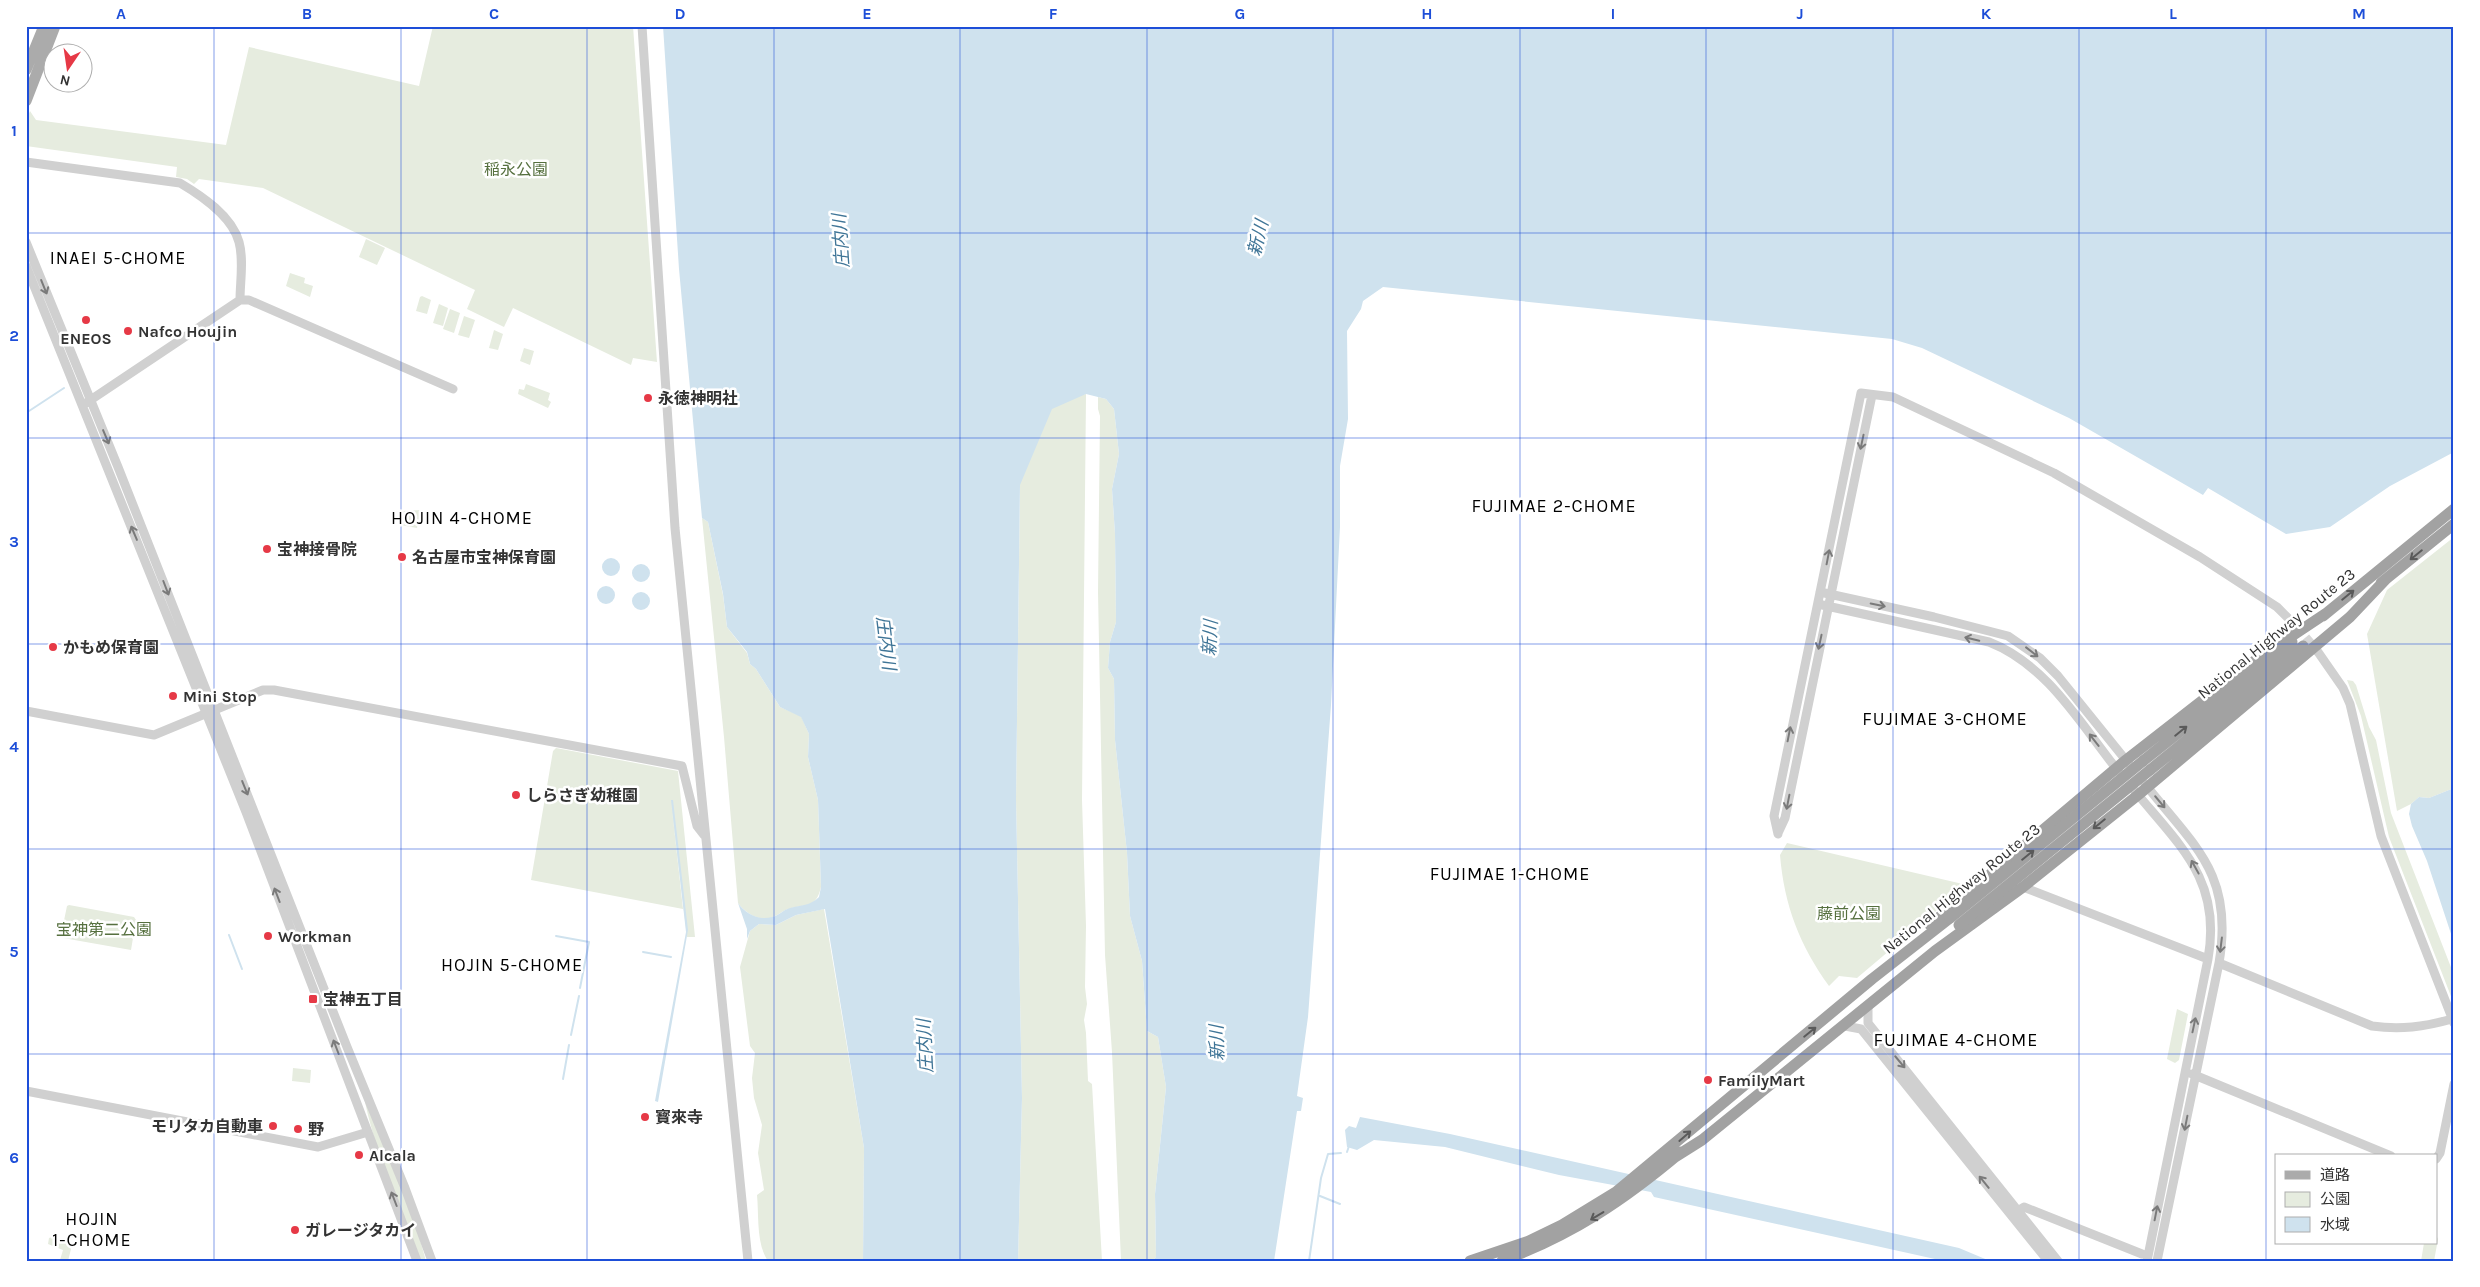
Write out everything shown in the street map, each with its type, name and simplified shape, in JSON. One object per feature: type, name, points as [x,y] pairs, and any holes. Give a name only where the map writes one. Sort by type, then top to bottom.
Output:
[{"type":"highway","name":"National Highway Route 23","points":[[2147,766],[2328,612],[2454,509]]},
{"type":"highway","name":"National Highway Route 23","points":[[1502,1261],[1564,1229],[1660,1171],[1954,922],[2147,766],[2454,524]]},
{"type":"highway","points":[[1675,1157],[1702,1140],[1845,1026],[1935,951],[2023,887],[2138,795],[2350,617],[2386,579]]},
{"type":"highway","points":[[1872,979],[1932,922],[2116,768],[2257,658],[2328,612]]},
{"type":"highway","name":"National Highway Route 23","points":[[1621,1194],[1647,1167],[1872,979],[1954,922]]},
{"type":"highway","name":"National Highway Route 23","points":[[1470,1261],[1564,1229]]},
{"type":"main road","points":[[26,70],[44,26]]},
{"type":"main road","points":[[26,101],[55,26]]},
{"type":"street","points":[[642,26],[675,528],[748,1261]]},
{"type":"street","points":[[26,162],[180,183],[188,187],[213,206],[235,232],[241,253],[240,300]]},
{"type":"street","points":[[26,242],[90,400],[211,713],[417,1261]]},
{"type":"street","points":[[26,266],[405,1188],[432,1261]]},
{"type":"street","points":[[82,405],[240,300],[249,300],[454,390]]},
{"type":"street","points":[[1872,394],[1785,818],[1778,834],[1774,816],[1861,393],[1872,394],[1892,397],[2054,473],[2200,557],[2265,598],[2293,623]]},
{"type":"street","points":[[1820,592],[2008,636],[2040,658],[2058,676],[2203,855],[2213,877],[2221,907],[2219,964],[2157,1261]]},
{"type":"street","points":[[1818,604],[1961,636],[2007,650],[2022,659],[2049,684],[2192,861],[2202,881],[2212,928],[2208,959],[2144,1257],[2024,1206],[2015,1213]]},
{"type":"street","points":[[2219,964],[2372,1026],[2390,1029],[2418,1028],[2453,1021],[2381,836],[2350,704],[2343,688],[2318,652]]},
{"type":"street","points":[[26,711],[154,735],[263,690],[274,690],[682,766],[697,826],[705,838]]},
{"type":"street","points":[[2023,887],[2208,959]]},
{"type":"street","points":[[1868,1007],[1868,1023],[2015,1213],[2048,1261]]},
{"type":"street","points":[[1845,1026],[1861,1029],[2015,1213],[2058,1261]]},
{"type":"street","points":[[2185,1072],[2386,1154]]},
{"type":"street","points":[[2438,1156],[2454,1084]]},
{"type":"street","points":[[26,1091],[318,1147],[368,1132]]},
{"type":"green space","name":"稲永公園","points":[[433,26],[633,26],[657,362],[633,358],[631,365],[513,308],[504,327],[467,309],[475,290],[263,188],[199,179],[194,184],[187,179],[176,177],[177,167],[26,146],[26,120],[30,111],[36,120],[226,145],[249,47],[419,86]]},
{"type":"green space","points":[[366,239],[385,248],[377,265],[359,257]]},
{"type":"green space","points":[[290,273],[305,278],[304,283],[313,286],[310,297],[286,286]]},
{"type":"green space","points":[[422,296],[431,300],[427,314],[416,311]]},
{"type":"green space","points":[[439,304],[448,308],[443,326],[433,323]]},
{"type":"green space","points":[[450,309],[460,313],[454,333],[443,329]]},
{"type":"green space","points":[[464,316],[475,320],[469,338],[458,335]]},
{"type":"green space","points":[[494,330],[503,334],[498,350],[489,348]]},
{"type":"green space","points":[[524,348],[534,351],[530,365],[520,361]]},
{"type":"green space","points":[[526,384],[550,393],[548,400],[551,402],[548,408],[518,394],[519,389],[524,390]]},
{"type":"green space","points":[[1086,394],[1082,800],[1086,926],[1085,987],[1087,1004],[1084,1020],[1088,1081],[1092,1084],[1102,1261],[1018,1261],[1022,1098],[1016,799],[1021,407]]},
{"type":"green space","points":[[1098,397],[1106,399],[1114,409],[1119,454],[1112,489],[1115,534],[1116,622],[1110,642],[1108,668],[1114,679],[1115,740],[1127,853],[1130,916],[1142,961],[1147,1031],[1158,1037],[1166,1087],[1155,1194],[1156,1257],[1152,1261],[1121,1261],[1112,1052],[1105,955],[1098,592],[1100,416]]},
{"type":"green space","points":[[421,510],[417,528],[400,525],[403,511]]},
{"type":"green space","points":[[702,518],[708,522],[723,595],[727,627],[747,653],[750,664],[756,669],[780,707],[801,716],[809,734],[808,757],[818,800],[821,887],[819,894],[813,902],[765,919],[749,914],[738,903],[724,737]]},
{"type":"green space","points":[[2454,537],[2454,788],[2429,798],[2419,797],[2411,804],[2397,811],[2367,634],[2387,590]]},
{"type":"green space","points":[[2347,680],[2353,681],[2356,685],[2369,727],[2376,740],[2391,813],[2454,975],[2454,1004],[2389,837],[2361,716]]},
{"type":"green space","points":[[556,748],[678,771],[695,937],[687,937],[671,800],[683,909],[531,880],[553,751]]},
{"type":"green space","name":"藤前公園","points":[[1787,843],[1967,885],[1857,978],[1839,976],[1829,986],[1802,940],[1785,891],[1780,855]]},
{"type":"green space","name":"宝神第二公園","points":[[67,906],[134,917],[136,920],[131,950],[63,938],[61,935]]},
{"type":"green space","points":[[824,909],[864,1148],[863,1261],[768,1261],[761,1246],[757,1195],[764,1190],[758,1153],[762,1125],[754,1098],[752,1078],[755,1053],[750,1046],[740,967],[750,931],[759,924],[776,925],[796,915]]},
{"type":"green space","points":[[2177,1009],[2188,1014],[2179,1060],[2175,1063],[2167,1059]]},
{"type":"green space","points":[[293,1068],[311,1070],[310,1083],[292,1081]]},
{"type":"green space","points":[[364,1097],[414,1219],[426,1261],[420,1261],[389,1180],[375,1139]]},
{"type":"green space","points":[[52,1237],[69,1243],[71,1249],[68,1261],[60,1260],[63,1250],[48,1244],[49,1238]]},
{"type":"green space","points":[[2424,1244],[2437,1244],[2434,1261],[2421,1261]]},
{"type":"water","points":[[663,26],[2454,26],[2454,452],[2390,486],[2330,527],[2286,534],[2208,488],[2203,495],[2069,418],[1922,348],[1892,339],[1383,287],[1363,301],[1361,309],[1347,331],[1348,419],[1340,466],[1340,527],[1331,705],[1308,1017],[1297,1096],[1303,1098],[1301,1111],[1297,1111],[1274,1261],[1152,1261],[1156,1257],[1155,1194],[1166,1087],[1158,1037],[1147,1031],[1142,961],[1130,916],[1127,853],[1115,740],[1114,679],[1108,668],[1110,642],[1116,622],[1115,534],[1112,489],[1119,454],[1114,409],[1106,399],[1086,394],[1052,409],[1020,485],[1016,799],[1022,1098],[1018,1261],[863,1261],[864,1148],[825,909],[796,915],[776,925],[759,924],[750,931],[747,939],[747,929],[738,903],[752,915],[767,918],[790,908],[809,904],[819,897],[821,887],[818,800],[808,757],[809,734],[801,717],[780,707],[756,669],[750,664],[747,652],[727,627],[723,594],[708,522],[702,518],[679,269]]},
{"type":"water","points":[[611,558],[617,561],[620,567],[617,573],[611,576],[605,573],[602,567],[605,561]]},
{"type":"water","points":[[641,564],[647,567],[650,573],[647,579],[641,582],[635,579],[632,573],[635,567]]},
{"type":"water","points":[[606,586],[612,589],[615,595],[612,601],[606,604],[600,601],[597,595],[600,589]]},
{"type":"water","points":[[641,592],[647,595],[650,601],[647,607],[641,610],[635,607],[632,601],[635,595]]},
{"type":"water","points":[[2454,788],[2454,943],[2427,861],[2409,814],[2411,804],[2419,797],[2429,798]]},
{"type":"water","points":[[671,800],[673,800],[688,930],[658,1102],[655,1101],[686,932]]},
{"type":"water","points":[[1360,1117],[1450,1134],[1959,1248],[1990,1261],[1944,1261],[1654,1197],[1651,1192],[1559,1175],[1445,1147],[1374,1140],[1357,1150],[1347,1147],[1345,1130],[1349,1126],[1356,1128]]},
{"type":"waterway","points":[[26,413],[64,388]]},
{"type":"waterway","points":[[229,935],[242,969]]},
{"type":"waterway","points":[[556,936],[589,942],[580,988]]},
{"type":"waterway","points":[[643,952],[671,957]]},
{"type":"waterway","points":[[571,1035],[579,996]]},
{"type":"waterway","points":[[563,1079],[569,1045]]},
{"type":"waterway","points":[[1347,1152],[1349,1146]]},
{"type":"waterway","points":[[1309,1261],[1321,1178],[1328,1154],[1341,1153]]},
{"type":"waterway","points":[[1320,1196],[1340,1204]]},
{"type":"tunnel","points":[[2297,627],[2318,652]]},
{"type":"place","name":"ENEOS","points":[[86,320]]},
{"type":"place","name":"Nafco Houjin","points":[[128,331]]},
{"type":"place","name":"永徳神明社","points":[[648,398]]},
{"type":"place","name":"宝神接骨院","points":[[267,549]]},
{"type":"place","name":"名古屋市宝神保育園","points":[[402,557]]},
{"type":"place","name":"かもめ保育園","points":[[53,647]]},
{"type":"place","name":"Mini Stop","points":[[173,696]]},
{"type":"place","name":"しらさぎ幼稚園","points":[[516,795]]},
{"type":"place","name":"Workman","points":[[268,936]]},
{"type":"place","name":"宝神五丁目","points":[[313,999]]},
{"type":"place","name":"FamilyMart","points":[[1708,1080]]},
{"type":"place","name":"寳來寺","points":[[645,1117]]},
{"type":"place","name":"モリタカ自動車","points":[[273,1126]]},
{"type":"place","name":"野","points":[[298,1129]]},
{"type":"place","name":"Alcala","points":[[359,1155]]},
{"type":"place","name":"ガレージタカイ","points":[[295,1230]]},
{"type":"district","name":"INAEI 5-CHOME","points":[[118,258]]},
{"type":"district","name":"FUJIMAE 2-CHOME","points":[[1554,506]]},
{"type":"district","name":"HOJIN 4-CHOME","points":[[462,518]]},
{"type":"district","name":"FUJIMAE 3-CHOME","points":[[1945,719]]},
{"type":"district","name":"FUJIMAE 1-CHOME","points":[[1510,874]]},
{"type":"district","name":"HOJIN 5-CHOME","points":[[512,965]]},
{"type":"district","name":"FUJIMAE 4-CHOME","points":[[1956,1040]]},
{"type":"district","name":"HOJIN 1-CHOME","points":[[92,1229]]},
{"type":"water label","name":"新川","points":[[1258,238]]},
{"type":"water label","name":"庄内川","points":[[841,241]]},
{"type":"water label","name":"新川","points":[[1210,638]]},
{"type":"water label","name":"庄内川","points":[[886,643]]},
{"type":"water label","name":"新川","points":[[1217,1043]]},
{"type":"water label","name":"庄内川","points":[[925,1046]]}]
